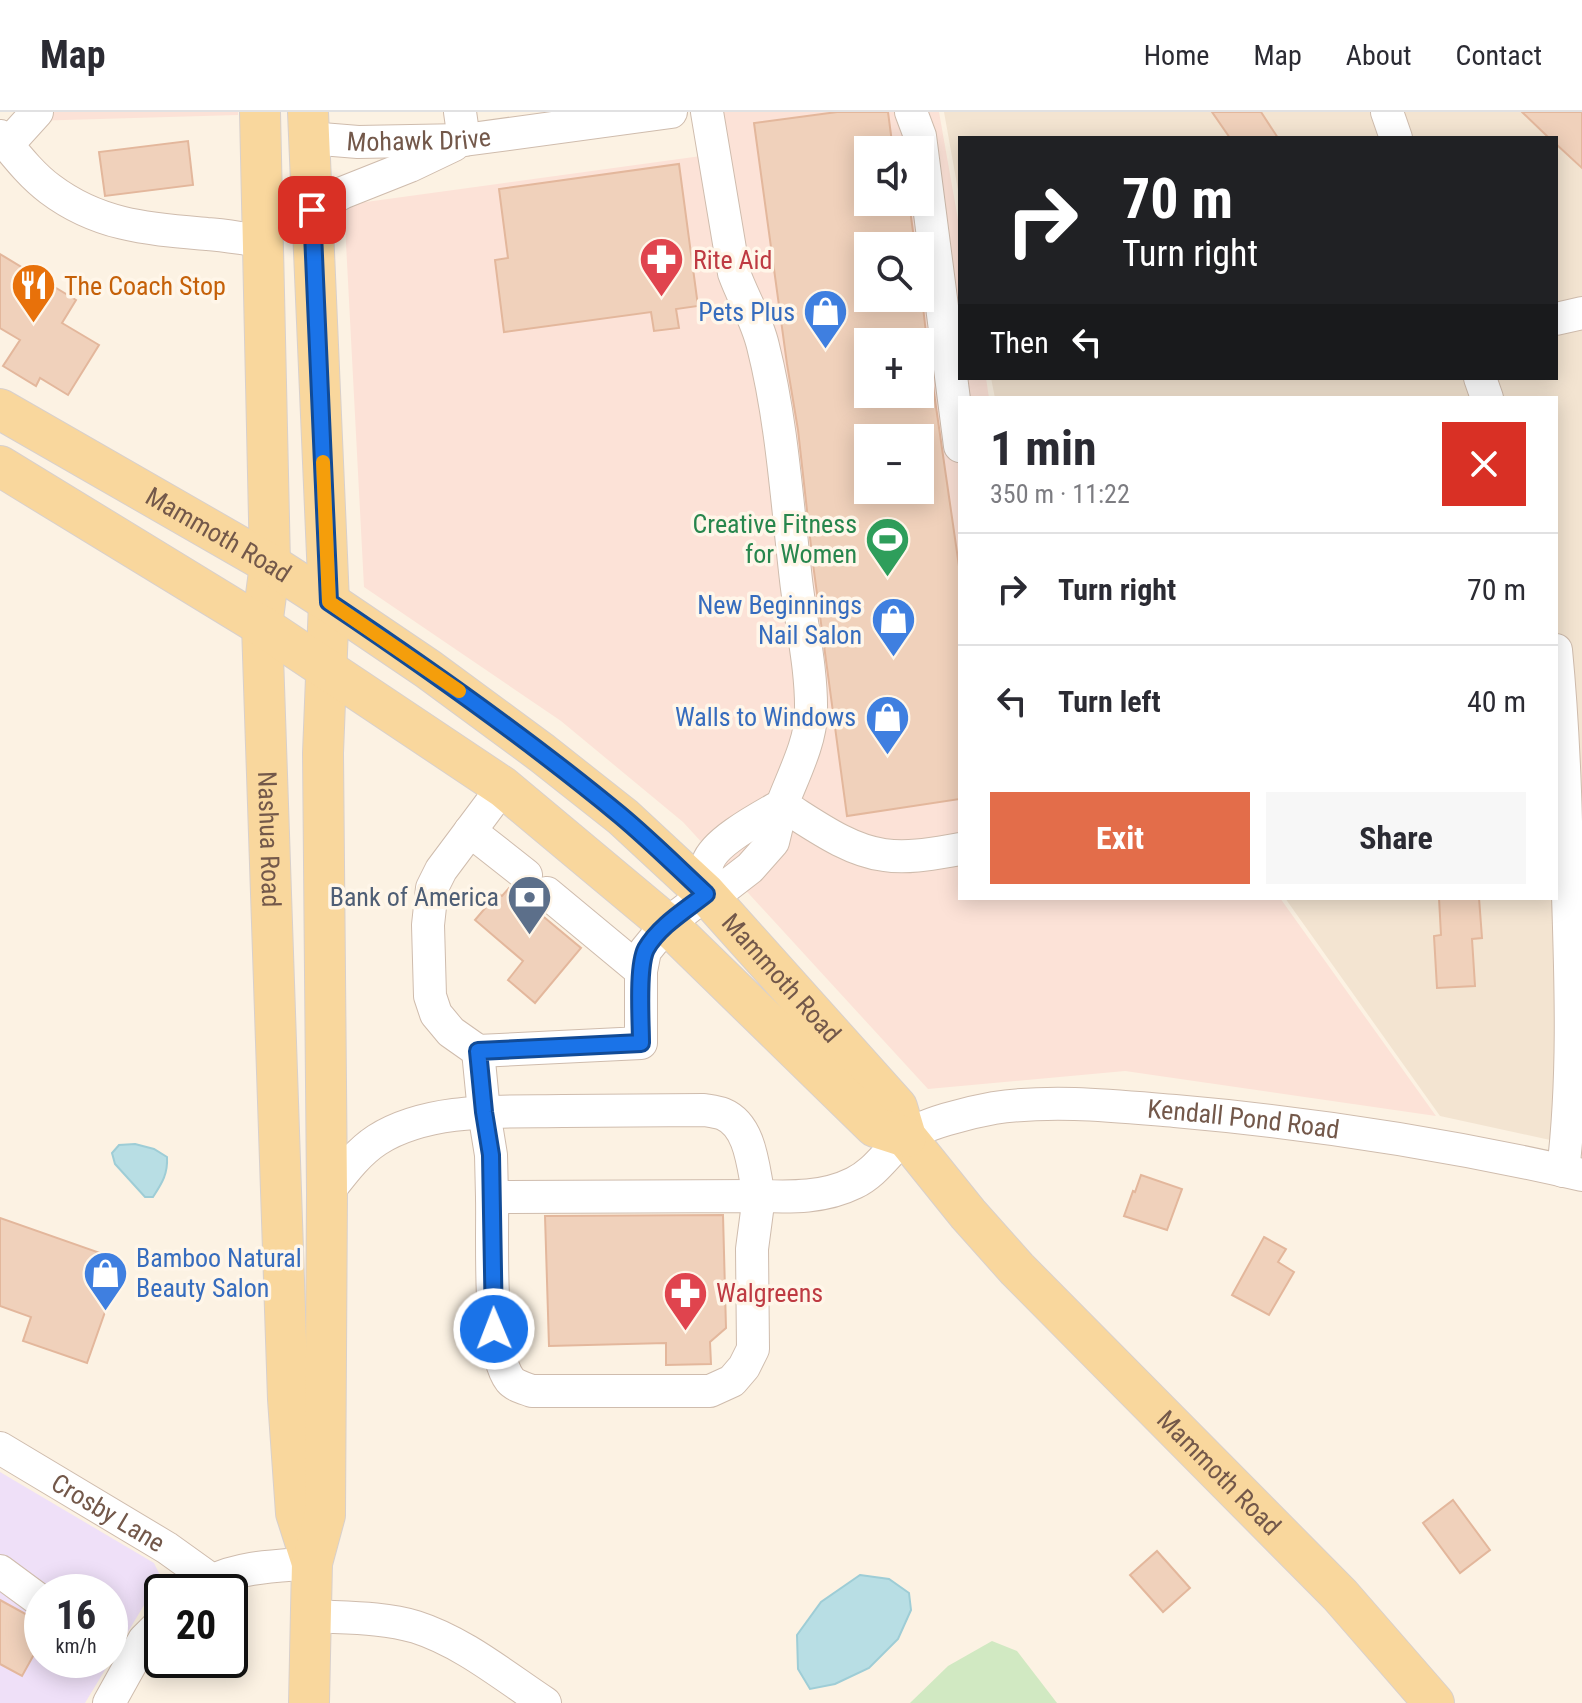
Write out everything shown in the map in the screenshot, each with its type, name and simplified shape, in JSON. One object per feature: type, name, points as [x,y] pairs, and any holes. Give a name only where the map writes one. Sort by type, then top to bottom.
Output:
[{"type":"main road","name":"Nashua Road","points":[[260,112],[270,564],[262,626],[288,1399],[296,1513],[312,1563]]},
{"type":"main road","name":"Nashua Road","points":[[308,125],[329,602],[323,753],[327,1193],[325,1515],[312,1563],[309,1703]]},
{"type":"main road","name":"Mammoth Road","points":[[0,409],[270,564],[329,602],[428,669],[623,817],[706,894],[897,1107],[906,1137],[1017,1269],[1340,1595],[1434,1703]]},
{"type":"main road","name":"Mammoth Road","points":[[0,466],[262,626],[503,787],[667,924],[875,1127],[906,1137]]},
{"type":"street","points":[[37,112],[4,140],[48,188],[77,207],[108,220],[143,229],[262,241]]},
{"type":"street","name":"Mohawk Drive","points":[[308,125],[358,142],[462,126],[671,112]]},
{"type":"street","points":[[503,787],[441,870],[432,888],[428,939],[430,996],[436,1014],[451,1032],[478,1051],[641,1043],[641,971],[645,951],[667,924],[706,894],[708,862],[721,845],[782,805],[804,748],[811,715],[777,425],[763,345],[734,273],[707,112]]},
{"type":"street","points":[[911,112],[920,136],[958,430]]},
{"type":"street","points":[[1387,112],[1395,136]]},
{"type":"street","points":[[312,210],[342,193],[410,166],[462,126]]},
{"type":"street","points":[[1558,319],[1582,313]]},
{"type":"street","points":[[1558,675],[1563,734],[1571,994],[1569,1121],[1573,1173]]},
{"type":"street","points":[[782,805],[863,850],[887,856],[924,855],[958,849]]},
{"type":"street","points":[[470,831],[641,971]]},
{"type":"street","points":[[327,1193],[358,1155],[378,1140],[431,1119],[484,1112],[704,1110],[726,1115],[739,1127],[748,1144],[759,1196],[752,1249],[753,1349],[732,1381],[710,1391],[532,1391],[512,1383],[503,1367],[494,1329],[491,1155],[484,1112],[478,1051]]},
{"type":"street","name":"Kendall Pond Road","points":[[906,1137],[950,1118],[994,1108],[1090,1104],[1247,1117],[1377,1135],[1573,1173]]},
{"type":"street","points":[[492,1197],[800,1197],[829,1193],[872,1173],[906,1137]]},
{"type":"street","name":"Crosby Lane","points":[[0,1448],[167,1548],[193,1574]]},
{"type":"street","points":[[235,1574],[312,1563]]},
{"type":"street","points":[[0,1571],[24,1589]]},
{"type":"street","points":[[311,1616],[375,1620],[416,1627],[458,1646],[545,1703]]},
{"type":"street","points":[[111,1681],[144,1640]]},
{"type":"shaded area","points":[[24,112],[238,112],[238,115],[30,121]]},
{"type":"shaded area","points":[[694,112],[939,112],[958,220],[958,380],[986,380],[989,396],[958,396],[958,900],[1281,900],[1436,1116],[1125,1071],[928,1089],[683,822],[561,721],[364,587],[344,205],[701,156]]},
{"type":"shaded area","points":[[944,112],[1582,112],[1582,1147],[1440,1116],[1286,900],[1558,900],[1558,396],[995,396],[991,380],[1558,380],[1558,136],[958,136],[958,190]]},
{"type":"shaded area","points":[[0,1472],[154,1563],[160,1574],[144,1574],[144,1605],[128,1632],[128,1574],[24,1574],[24,1678],[100,1678],[85,1703],[0,1703]]},
{"type":"green space","points":[[992,1641],[1017,1651],[1057,1703],[910,1703],[948,1666]]},
{"type":"water","points":[[135,1144],[154,1149],[167,1157],[164,1178],[153,1197],[145,1197],[115,1164],[112,1153],[119,1145]]},
{"type":"water","points":[[860,1575],[889,1579],[909,1593],[911,1610],[898,1639],[869,1668],[835,1684],[810,1689],[798,1669],[797,1635],[821,1602]]},
{"type":"building","points":[[837,112],[888,112],[891,136],[854,136],[854,216],[911,216],[913,232],[854,232],[854,312],[924,312],[925,328],[854,328],[854,408],[934,408],[934,393],[958,559],[958,799],[847,816],[798,430],[754,123]]},
{"type":"building","points":[[1212,112],[1261,112],[1277,136],[1229,136]]},
{"type":"building","points":[[1522,112],[1582,112],[1582,168],[1558,146],[1558,136],[1547,136]]},
{"type":"building","points":[[188,141],[193,185],[105,196],[99,152]]},
{"type":"building","name":"Rite Aid","points":[[679,164],[698,306],[676,309],[679,328],[654,331],[651,312],[504,332],[495,260],[508,258],[499,189]]},
{"type":"building","name":"The Coach Stop","points":[[0,254],[76,300],[62,323],[99,345],[68,395],[40,378],[36,386],[3,366],[20,340],[0,328]]},
{"type":"building","name":"Bank of America","points":[[509,888],[528,893],[533,908],[581,948],[535,1003],[508,980],[523,961],[475,920],[498,893],[502,896]]},
{"type":"building","points":[[1439,900],[1479,900],[1482,938],[1472,939],[1475,986],[1437,988],[1434,936],[1441,935]]},
{"type":"building","points":[[1141,1175],[1182,1189],[1167,1230],[1124,1216]]},
{"type":"building","name":"Walgreens","points":[[723,1215],[726,1328],[710,1342],[711,1364],[666,1365],[666,1343],[549,1346],[545,1216]]},
{"type":"building","points":[[0,1218],[123,1261],[87,1363],[23,1341],[31,1317],[0,1306]]},
{"type":"building","points":[[1264,1237],[1286,1249],[1278,1262],[1294,1272],[1269,1315],[1232,1295]]},
{"type":"building","points":[[1453,1500],[1490,1550],[1460,1573],[1423,1523]]},
{"type":"building","points":[[1157,1551],[1190,1588],[1163,1612],[1130,1575]]},
{"type":"building","points":[[0,1600],[24,1613],[24,1672],[22,1676],[0,1664]]},
{"type":"slow traffic","points":[[323,462],[329,602],[459,691]]},
{"type":"place","name":"Rite Aid","points":[[662,299]]},
{"type":"place","name":"The Coach Stop","points":[[33,325]]},
{"type":"place","name":"Pets Plus","points":[[826,351]]},
{"type":"place","name":"Creative Fitness for Women","points":[[888,578]]},
{"type":"place","name":"New Beginnings Nail Salon","points":[[893,659]]},
{"type":"place","name":"Walls to Windows","points":[[887,756]]},
{"type":"place","name":"Bank of America","points":[[530,936]]},
{"type":"place","name":"Bamboo Natural Beauty Salon","points":[[105,1312]]},
{"type":"place","name":"Walgreens","points":[[685,1332]]},
{"type":"route","points":[[312,210],[329,602],[428,669],[542,753],[623,817],[706,894],[667,924],[645,951],[641,971],[641,1043],[478,1051],[491,1155],[494,1329]]}]
